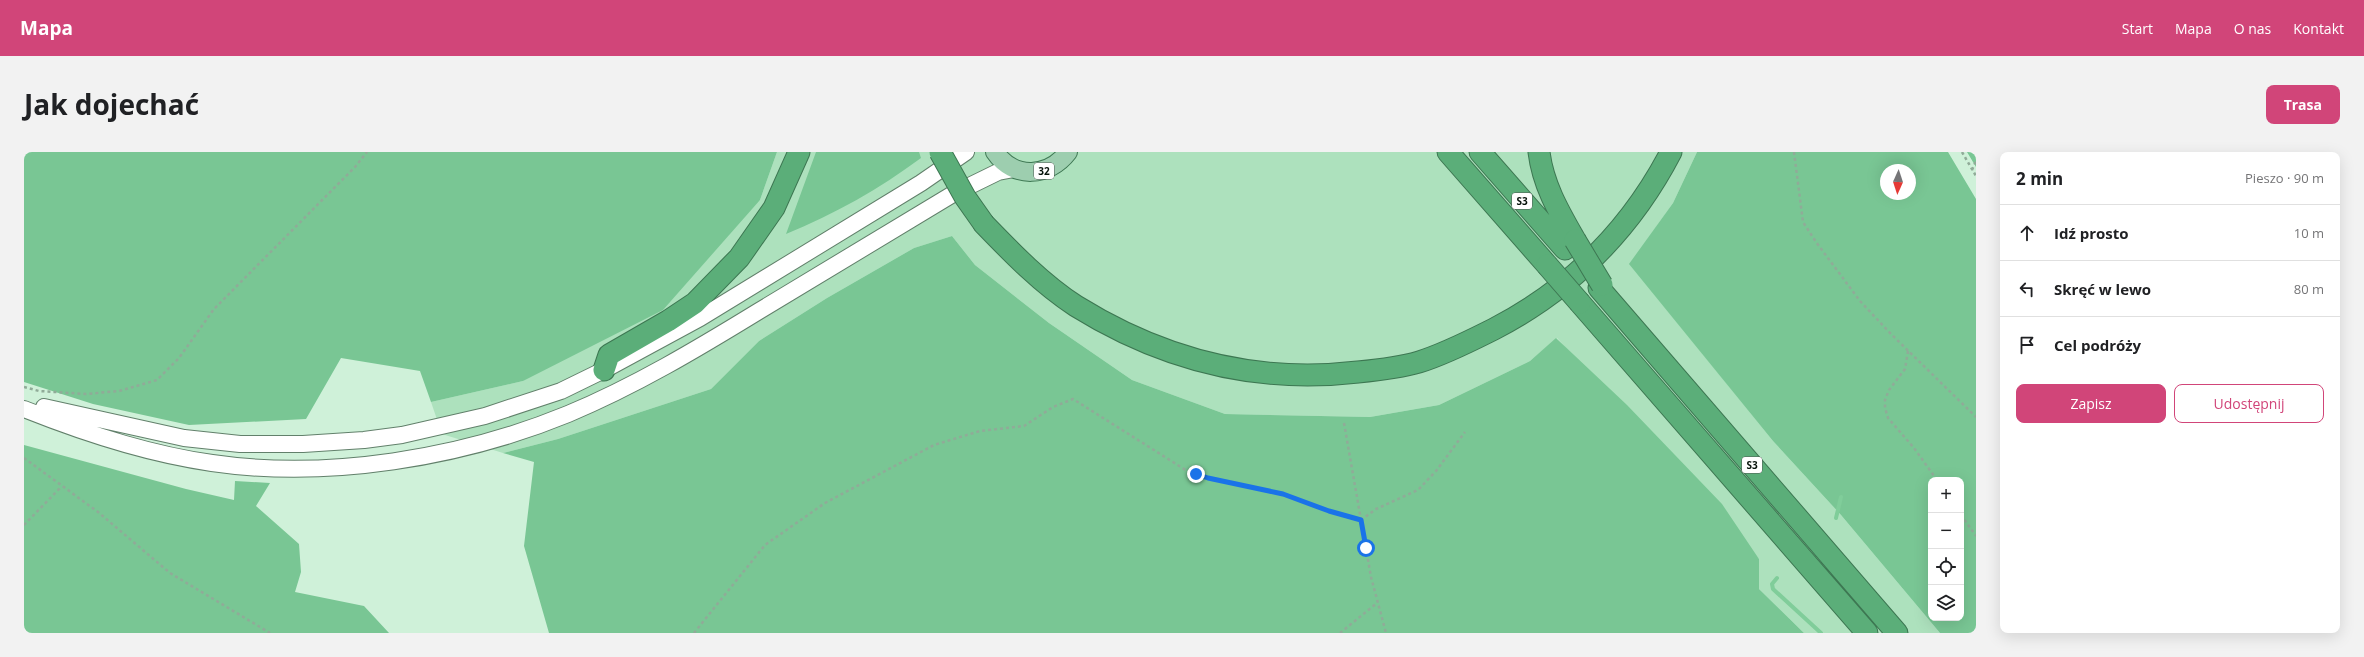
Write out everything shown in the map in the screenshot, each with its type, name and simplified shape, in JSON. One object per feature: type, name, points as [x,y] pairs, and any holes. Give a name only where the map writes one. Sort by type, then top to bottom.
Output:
[{"type":"highway","points":[[604,370],[609,354],[661,325],[694,303],[739,258],[774,208],[799,152]]},
{"type":"highway","points":[[940,152],[955,182],[984,224],[1030,269],[1075,305],[1116,328],[1156,347],[1208,364],[1236,370],[1301,376],[1338,375],[1387,369],[1420,362],[1462,345],[1521,315],[1547,298],[1606,246],[1634,211],[1658,177],[1671,152]]},
{"type":"highway","name":"S3","points":[[1448,152],[1867,633]]},
{"type":"highway","name":"S3","points":[[1480,152],[1570,245],[1602,290],[1897,633]]},
{"type":"highway","points":[[1539,152],[1541,166],[1551,196],[1570,245]]},
{"type":"main road","points":[[24,402],[109,423],[184,438],[240,444],[303,444],[402,435],[454,424],[491,414],[561,391],[604,370],[714,310],[921,183],[966,152]]},
{"type":"main road","points":[[995,152],[1006,164],[1014,169]]},
{"type":"main road","name":"32","points":[[1014,169],[1034,172],[1044,170],[1054,166],[1068,152]]},
{"type":"main road","points":[[24,409],[121,443],[213,464],[250,467],[305,468],[363,464],[407,459],[487,442],[568,414],[654,373],[953,194],[998,172],[1014,169]]},
{"type":"path","points":[[24,387],[39,391],[86,394],[119,391],[157,380],[179,358],[214,309],[355,167],[368,152]]},
{"type":"path","points":[[1794,152],[1804,222],[1816,242],[1860,301],[1908,351],[1976,417]]},
{"type":"path","points":[[1962,152],[1976,176]]},
{"type":"path","points":[[1972,170],[1976,161]]},
{"type":"path","points":[[1908,351],[1906,369],[1889,390],[1885,400],[1885,408],[1888,418],[1914,448],[1935,477]]},
{"type":"path","points":[[694,633],[765,545],[825,503],[934,445],[980,431],[1024,426],[1053,407],[1073,399],[1184,469],[1208,478],[1283,494],[1329,511],[1361,520]]},
{"type":"path","points":[[1344,423],[1377,603],[1386,633]]},
{"type":"path","points":[[1361,520],[1376,509],[1418,490],[1436,472],[1465,432]]},
{"type":"path","points":[[24,458],[61,487],[98,512],[170,573],[270,633]]},
{"type":"path","points":[[24,525],[61,487]]},
{"type":"path","points":[[1964,519],[1976,536]]},
{"type":"path","points":[[1340,633],[1377,603]]},
{"type":"green space","points":[[24,152],[777,152],[760,200],[663,310],[523,381],[431,402],[420,371],[341,358],[306,419],[189,425],[93,404],[24,382]]},
{"type":"green space","points":[[777,152],[1697,152],[1673,203],[1630,264],[1773,441],[1841,515],[1928,619],[1928,621],[1930,621],[1940,633],[1804,633],[1759,589],[1759,559],[1557,338],[1530,361],[1439,405],[1370,417],[1225,414],[1132,380],[1049,323],[975,265],[952,236],[914,248],[827,298],[759,341],[711,389],[558,439],[503,453],[442,434],[431,402],[523,381],[760,200]]},
{"type":"green space","points":[[816,152],[919,152],[921,158],[856,200],[822,218],[786,234]]},
{"type":"green space","points":[[1697,152],[1948,152],[1976,199],[1976,633],[1940,633],[1930,621],[1964,621],[1964,477],[1928,477],[1928,619],[1841,515],[1773,441],[1629,264],[1673,203]]},
{"type":"green space","points":[[1967,152],[1976,152],[1976,167]]},
{"type":"green space","points":[[952,236],[975,265],[1049,323],[1132,380],[1225,414],[1370,417],[1439,405],[1530,361],[1556,338],[1627,405],[1722,504],[1759,559],[1759,589],[1804,633],[549,633],[524,546],[534,462],[503,453],[558,439],[711,389],[759,341],[827,298],[914,248]]},
{"type":"green space","points":[[24,445],[186,489],[234,500],[235,481],[270,483],[256,506],[299,544],[301,572],[295,592],[364,606],[389,633],[24,633]]},
{"type":"waterway","points":[[1836,518],[1841,497]]},
{"type":"waterway","points":[[1777,578],[1772,584],[1773,589],[1821,633]]},
{"type":"route","points":[[1196,474],[1208,478],[1283,494],[1329,511],[1361,520],[1366,548]]}]
